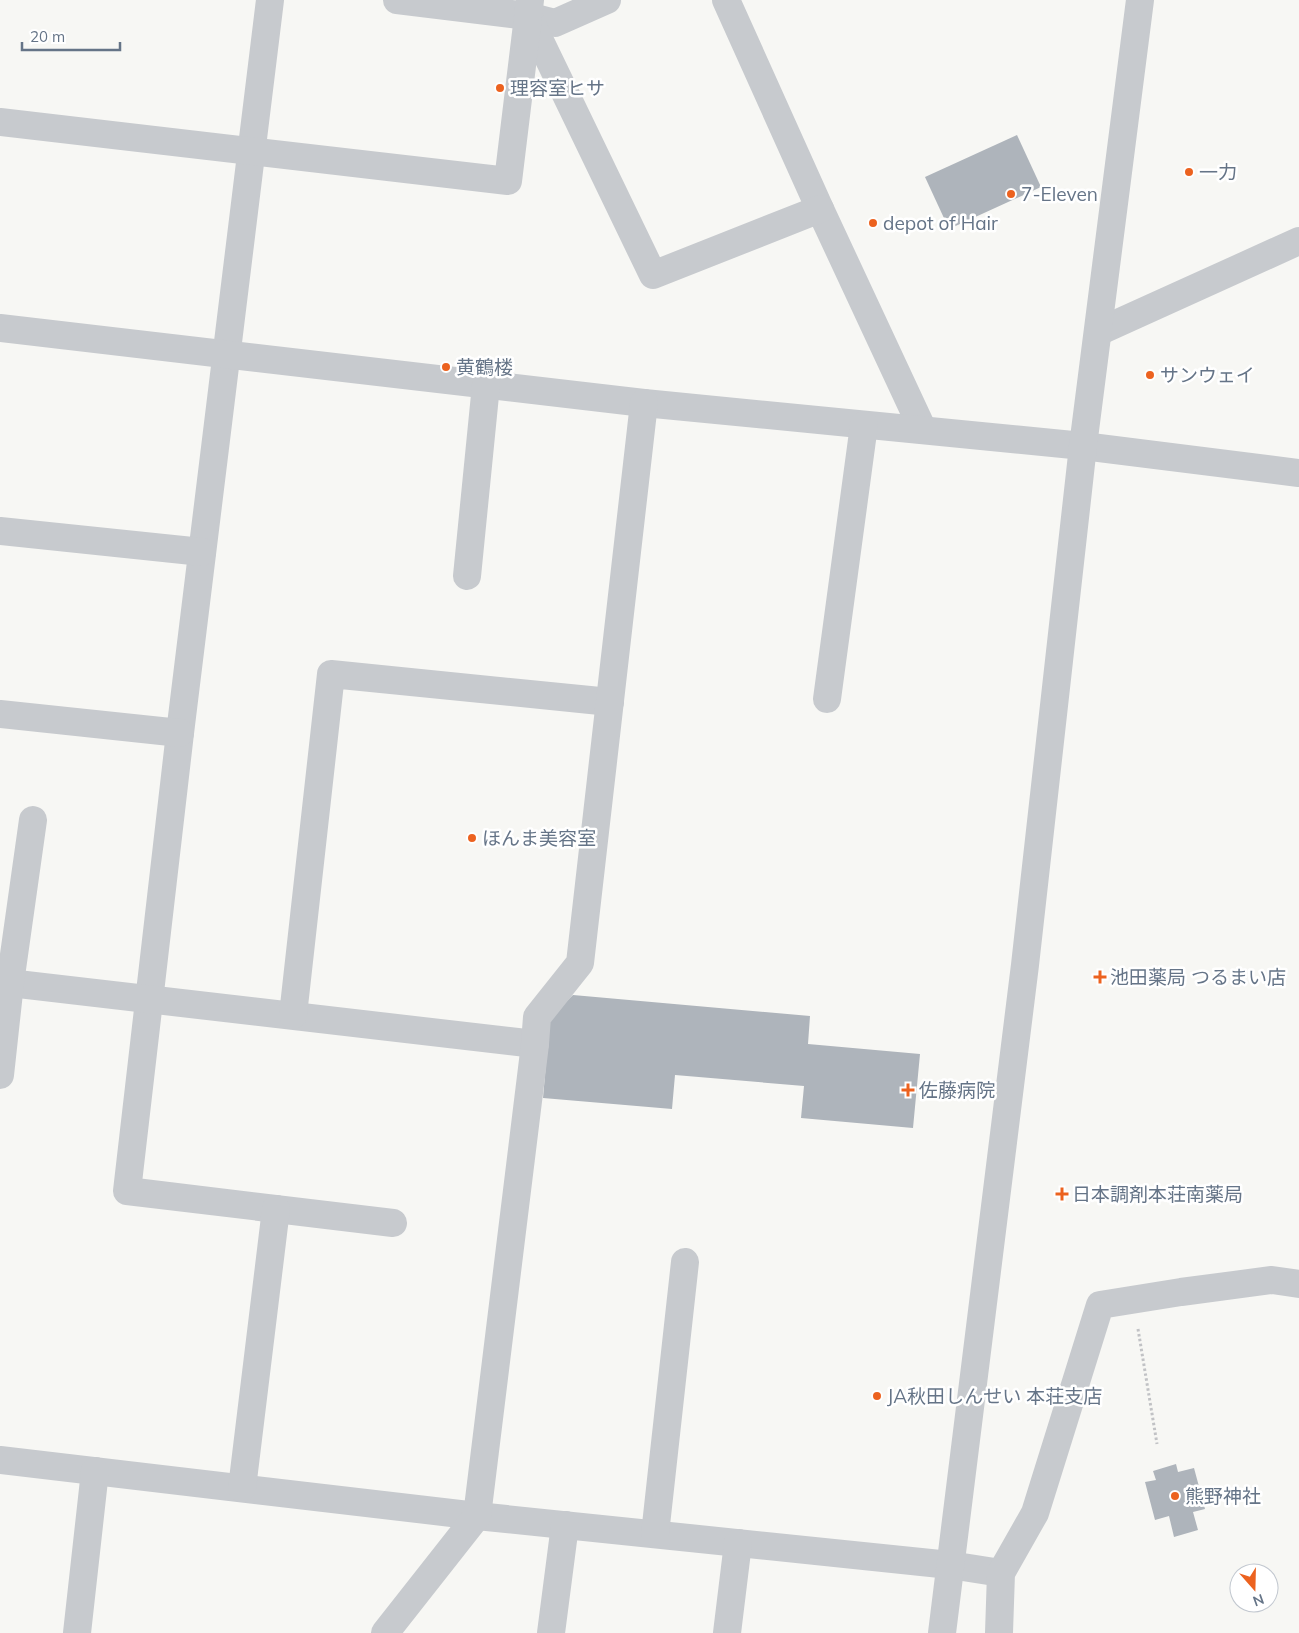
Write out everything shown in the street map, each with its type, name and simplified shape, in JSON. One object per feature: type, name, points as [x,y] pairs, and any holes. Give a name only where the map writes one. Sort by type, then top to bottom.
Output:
[{"type":"street","points":[[270,0],[180,733],[127,1191],[393,1223]]},
{"type":"street","points":[[397,0],[529,8],[555,23],[607,0]]},
{"type":"street","points":[[726,0],[820,209],[923,430]]},
{"type":"street","points":[[942,1633],[1025,965],[1083,446],[1140,0]]},
{"type":"street","points":[[0,122],[508,181],[529,8]]},
{"type":"street","points":[[529,8],[653,275],[820,209]]},
{"type":"street","points":[[1098,332],[1299,240]]},
{"type":"street","points":[[0,328],[644,403],[1083,446],[1299,473]]},
{"type":"street","points":[[468,576],[486,384]]},
{"type":"street","points":[[385,1633],[477,1516],[536,1044],[537,1017],[580,963],[644,403]]},
{"type":"street","points":[[827,699],[864,425]]},
{"type":"street","points":[[0,531],[202,552]]},
{"type":"street","points":[[293,1016],[332,674],[610,702]]},
{"type":"street","points":[[0,714],[180,733]]},
{"type":"street","points":[[0,1075],[5,982],[33,820]]},
{"type":"street","points":[[5,982],[536,1044]]},
{"type":"street","points":[[242,1488],[276,1208]]},
{"type":"street","points":[[654,1534],[685,1262]]},
{"type":"street","points":[[998,1633],[1001,1573],[1035,1513],[1100,1305],[1272,1280],[1299,1284]]},
{"type":"street","points":[[0,1460],[477,1516],[950,1565],[1001,1573]]},
{"type":"street","points":[[76,1633],[95,1471]]},
{"type":"street","points":[[551,1633],[565,1525]]},
{"type":"street","points":[[727,1633],[738,1543]]},
{"type":"path","points":[[1132,1300],[1145,1366],[1156,1444]]},
{"type":"building","points":[[1017,135],[1041,187],[949,229],[925,177]]},
{"type":"building","name":"佐藤病院","points":[[573,995],[810,1016],[808,1044],[920,1054],[913,1128],[801,1118],[804,1086],[675,1075],[672,1109],[543,1098],[550,1017]]},
{"type":"building","name":"熊野神社","points":[[1176,1464],[1178,1472],[1194,1468],[1205,1509],[1193,1512],[1198,1530],[1174,1537],[1169,1516],[1155,1520],[1145,1482],[1156,1480],[1153,1471]]},
{"type":"place","name":"理容室ヒサ","points":[[500,88]]},
{"type":"place","name":"一力","points":[[1189,172]]},
{"type":"place","name":"7-Eleven","points":[[1011,194]]},
{"type":"place","name":"depot of Hair","points":[[873,223]]},
{"type":"place","name":"黄鶴楼","points":[[446,367]]},
{"type":"place","name":"サンウェイ","points":[[1150,375]]},
{"type":"place","name":"ほんま美容室","points":[[472,838]]},
{"type":"place","name":"池田薬局 つるまい店","points":[[1100,977]]},
{"type":"place","name":"佐藤病院","points":[[908,1090]]},
{"type":"place","name":"日本調剤本荘南薬局","points":[[1062,1194]]},
{"type":"place","name":"JA秋田しんせい 本荘支店","points":[[877,1396]]},
{"type":"place","name":"熊野神社","points":[[1175,1496]]}]
